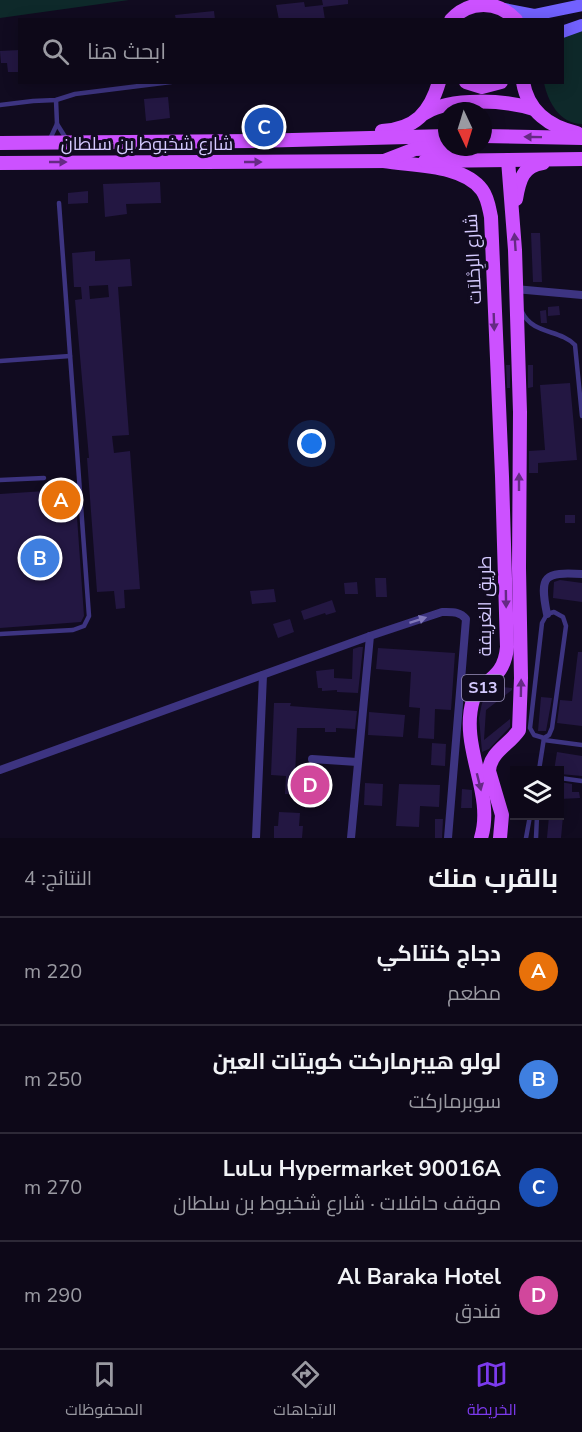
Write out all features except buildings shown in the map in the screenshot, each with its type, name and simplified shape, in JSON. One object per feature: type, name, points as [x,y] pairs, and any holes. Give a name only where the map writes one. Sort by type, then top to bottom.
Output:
[{"type":"main road","points":[[451,18],[456,0]]},
{"type":"main road","points":[[452,18],[459,11],[482,4],[499,5],[534,15],[582,5]]},
{"type":"main road","points":[[499,5],[514,18]]},
{"type":"main road","points":[[564,31],[582,25]]},
{"type":"main road","points":[[424,114],[432,104],[438,84]]},
{"type":"main road","points":[[472,84],[482,87],[493,84]]},
{"type":"main road","points":[[524,84],[528,101],[550,124],[582,136]]},
{"type":"main road","points":[[254,141],[262,136],[275,133],[394,130],[409,124],[438,106],[460,103],[513,104],[534,109]]},
{"type":"main road","name":"شارع شخبوط بن سلطان","points":[[0,143],[254,141],[438,136]]},
{"type":"main road","points":[[492,136],[582,136]]},
{"type":"main road","points":[[384,161],[415,149],[438,148]]},
{"type":"main road","points":[[513,216],[520,181],[530,167],[536,164],[582,159]]},
{"type":"main road","name":"شارع شخبوط بن سلطان","points":[[2,163],[582,159]]},
{"type":"main road","points":[[493,281],[517,286],[508,160]]},
{"type":"main road","name":"شارع الرِحْلاَت","points":[[384,161],[461,174],[482,189],[488,204],[491,217],[504,541]]},
{"type":"main road","name":"طريق الغريفة","points":[[500,838],[502,815],[489,765],[498,751],[514,737],[519,730],[520,722],[517,286]]},
{"type":"main road","name":"طريق الغريفة","points":[[481,838],[485,821],[471,734],[473,699],[501,670],[506,655],[504,541]]},
{"type":"street","points":[[517,286],[582,295]]},
{"type":"street","points":[[547,614],[543,588],[545,580],[552,574],[582,574]]},
{"type":"street","points":[[0,770],[369,636],[442,612],[460,613],[466,620],[448,838]]},
{"type":"street","points":[[351,838],[369,636]]},
{"type":"street","points":[[256,838],[263,675]]},
{"type":"street","points":[[312,759],[357,762]]},
{"type":"lane","points":[[0,105],[56,100],[75,94],[155,84]]},
{"type":"lane","points":[[48,142],[57,124],[56,100]]},
{"type":"lane","points":[[57,124],[69,142]]},
{"type":"lane","points":[[0,634],[74,630],[84,626],[89,616],[59,203]]},
{"type":"lane","points":[[517,286],[521,309],[527,321],[538,329],[569,340],[575,345],[582,416]]},
{"type":"lane","points":[[0,361],[70,356]]},
{"type":"lane","points":[[0,480],[44,478]]},
{"type":"lane","points":[[540,766],[544,739],[552,728],[566,623],[561,614],[554,612],[547,614],[542,623],[530,728],[534,735],[544,739],[582,746]]},
{"type":"lane","points":[[564,779],[582,781]]},
{"type":"lane","points":[[526,838],[529,820]]},
{"type":"lane","points":[[536,838],[537,820]]},
{"type":"green space","points":[[0,0],[129,0],[0,18]]},
{"type":"green space","points":[[582,29],[582,124],[567,120],[556,111],[544,84],[564,84],[564,38]]},
{"type":"place","name":"LuLu Hypermarket 90016A","points":[[264,127]]},
{"type":"place","name":"دجاج كنتاكي","points":[[61,500]]},
{"type":"place","name":"لولو هيبرماركت كويتات العين","points":[[40,558]]},
{"type":"place","name":"Al Baraka Hotel","points":[[310,785]]}]
